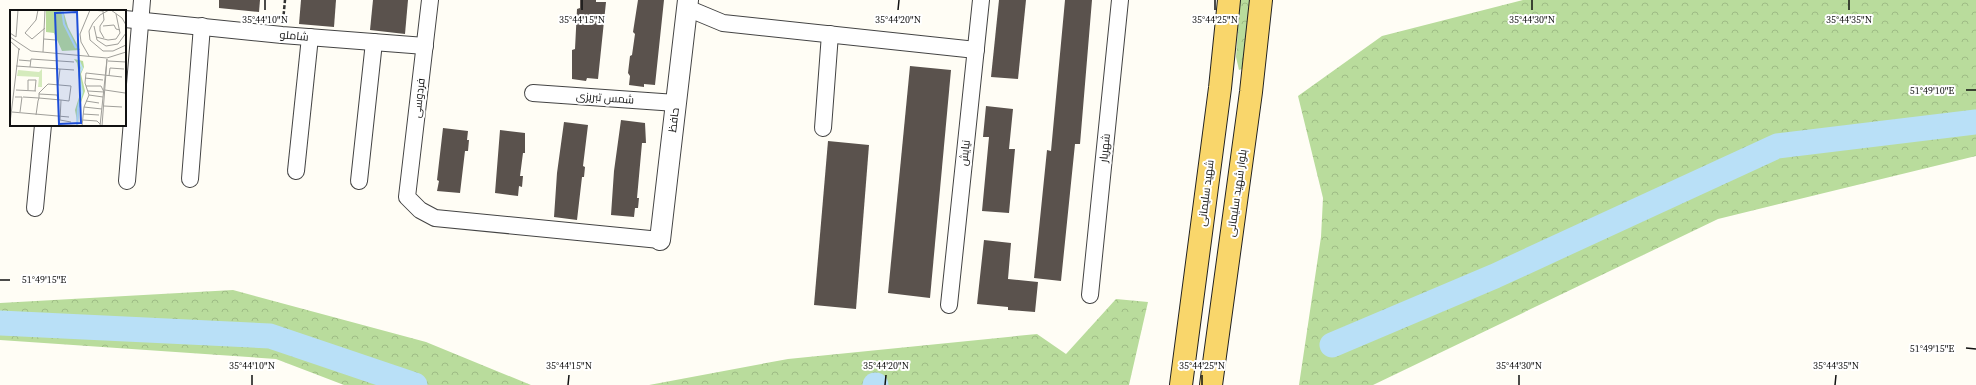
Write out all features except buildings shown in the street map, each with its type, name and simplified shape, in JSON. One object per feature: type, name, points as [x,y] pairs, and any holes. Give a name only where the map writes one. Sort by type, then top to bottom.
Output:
[{"type":"main road","name":"شهید سلیمانی","points":[[1181,385],[1220,88],[1229,0]]},
{"type":"main road","name":"بلوار شهید سلیمانی","points":[[1211,385],[1252,92],[1261,0]]},
{"type":"main road","points":[[1220,88],[1252,92]]},
{"type":"street","points":[[126,181],[133,20],[142,0]]},
{"type":"street","name":"فردوسی","points":[[430,0],[407,197],[420,210],[435,218],[660,240]]},
{"type":"street","name":"نیایش","points":[[949,305],[981,0]]},
{"type":"street","name":"شهریار","points":[[1090,295],[1120,0]]},
{"type":"street","points":[[688,4],[722,23],[976,50]]},
{"type":"street","name":"حافظ","points":[[660,240],[688,4]]},
{"type":"street","name":"شاملو","points":[[133,20],[282,35],[425,46]]},
{"type":"street","points":[[190,179],[202,26]]},
{"type":"street","points":[[823,128],[830,34]]},
{"type":"street","points":[[296,171],[310,37]]},
{"type":"street","points":[[359,180],[374,42]]},
{"type":"street","name":"شمس تبریزی","points":[[533,93],[676,103]]},
{"type":"street","points":[[35,208],[43,126]]},
{"type":"path","points":[[282,35],[285,0]]},
{"type":"green space","points":[[1240,0],[1252,0],[1245,68],[1239,70],[1236,57]]},
{"type":"green space","points":[[1523,0],[1976,0],[1976,156],[1718,219],[1373,385],[1299,385],[1321,237],[1323,198],[1298,96],[1382,36]]},
{"type":"green space","points":[[233,290],[426,342],[531,385],[344,385],[276,359],[0,340],[0,303]]},
{"type":"green space","points":[[1116,299],[1148,302],[1129,385],[649,385],[788,359],[1037,334],[1066,354]]},
{"type":"waterway","points":[[1332,345],[1495,276],[1777,146],[1976,122]]},
{"type":"waterway","points":[[0,323],[270,336],[415,385]]}]
